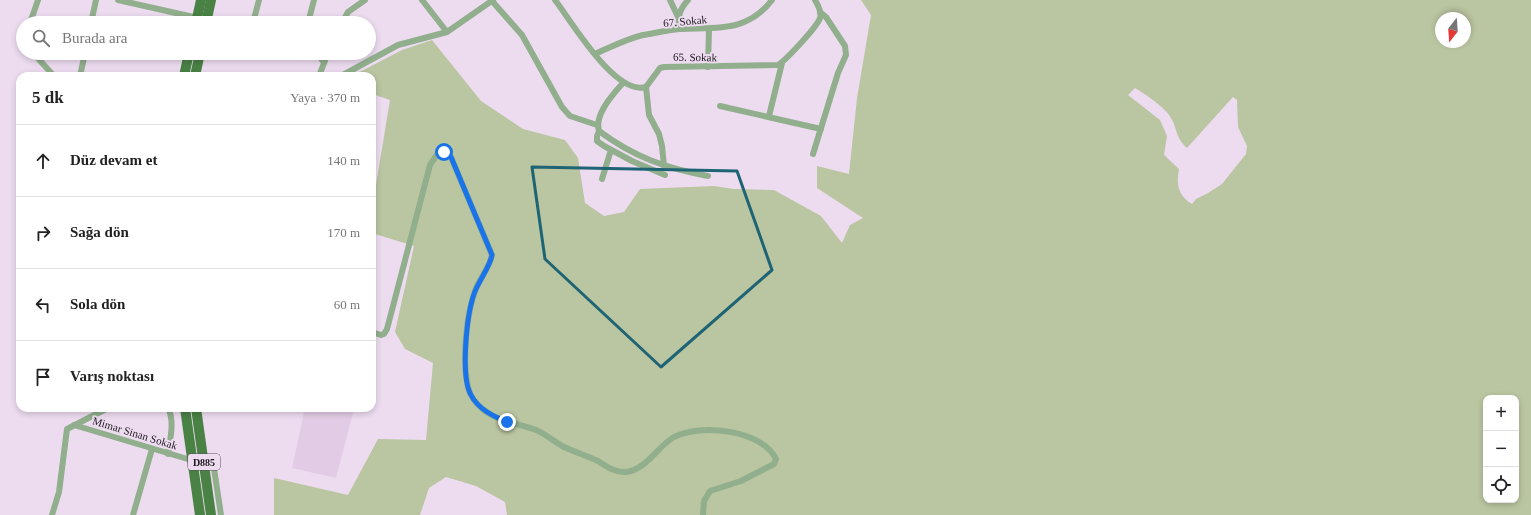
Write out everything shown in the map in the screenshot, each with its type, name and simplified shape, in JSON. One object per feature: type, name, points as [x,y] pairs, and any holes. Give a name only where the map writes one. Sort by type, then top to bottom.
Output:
[{"type":"main road","points":[[200,16],[201,0]]},
{"type":"main road","points":[[203,16],[211,0]]},
{"type":"main road","points":[[185,72],[188,60]]},
{"type":"main road","points":[[196,72],[198,60]]},
{"type":"main road","name":"D885","points":[[185,412],[191,460],[200,515]]},
{"type":"main road","name":"D885","points":[[197,412],[211,515]]},
{"type":"street","points":[[32,16],[38,0]]},
{"type":"street","points":[[93,16],[96,0]]},
{"type":"street","points":[[118,0],[180,16]]},
{"type":"street","points":[[255,16],[259,0]]},
{"type":"street","points":[[310,16],[314,0]]},
{"type":"street","points":[[346,16],[348,12],[365,0]]},
{"type":"street","points":[[422,0],[448,32]]},
{"type":"street","points":[[376,57],[398,45],[448,32],[493,0],[522,35],[562,107],[570,116],[598,128],[630,152],[676,170],[708,176]]},
{"type":"street","points":[[555,0],[595,54],[623,84],[636,89],[646,87],[649,115],[659,134],[664,166]]},
{"type":"street","points":[[670,0],[678,17]]},
{"type":"street","points":[[679,29],[678,17],[680,9],[688,0]]},
{"type":"street","name":"67. Sokak","points":[[595,54],[623,41],[679,29],[708,29],[749,21],[761,12],[772,0]]},
{"type":"street","points":[[813,154],[838,73],[846,55],[845,46],[826,17],[820,12],[815,0]]},
{"type":"street","points":[[770,116],[782,63],[817,24],[820,12]]},
{"type":"street","points":[[708,29],[708,67]]},
{"type":"street","points":[[39,60],[50,72]]},
{"type":"street","points":[[81,72],[83,60]]},
{"type":"street","points":[[348,72],[370,60]]},
{"type":"street","points":[[320,72],[324,61]]},
{"type":"street","name":"65. Sokak","points":[[646,87],[660,68],[664,67],[771,67],[782,63]]},
{"type":"street","points":[[623,84],[612,96],[598,128],[597,141],[646,168],[665,175]]},
{"type":"street","points":[[720,106],[770,116],[821,129]]},
{"type":"street","points":[[602,179],[611,150]]},
{"type":"street","points":[[376,333],[381,335],[384,334],[387,329],[430,165],[438,153],[447,153],[451,157],[492,255],[474,295],[469,316],[466,365],[467,382],[470,395],[484,410],[493,416],[507,422],[536,430],[565,447],[620,472],[634,470],[641,466],[667,442],[675,437],[684,433],[700,430],[722,431],[741,435],[756,440],[770,450],[776,460],[774,464],[741,481],[710,491],[704,500],[703,515]]},
{"type":"street","points":[[52,515],[58,492],[66,431],[69,427],[100,412]]},
{"type":"street","points":[[168,454],[171,426],[170,412]]},
{"type":"street","name":"Mimar Sinan Sokak","points":[[74,425],[191,460]]},
{"type":"street","points":[[133,515],[152,449]]},
{"type":"street","points":[[203,455],[213,462],[221,515]]},
{"type":"highlighted area","points":[[532,167],[737,171],[772,270],[661,367],[545,259]]},
{"type":"shaded area","points":[[304,412],[353,412],[336,478],[292,468]]},
{"type":"green space","points":[[861,0],[1531,0],[1531,515],[507,515],[505,502],[476,486],[446,477],[429,488],[420,515],[274,515],[274,478],[348,495],[378,439],[426,440],[433,363],[405,349],[395,332],[414,246],[376,234],[376,185],[390,100],[376,95],[376,72],[360,72],[402,50],[432,40],[481,101],[523,129],[565,140],[578,158],[585,203],[604,216],[624,212],[640,189],[714,186],[734,189],[774,190],[821,216],[842,243],[850,225],[863,218],[817,188],[817,166],[849,174],[857,98],[871,15]],"holes":[[[1135,88],[1149,97],[1171,118],[1180,140],[1187,148],[1233,97],[1237,100],[1238,127],[1247,146],[1246,154],[1222,184],[1196,199],[1192,204],[1187,201],[1179,189],[1179,169],[1164,155],[1167,136],[1160,120],[1128,95]]]},
{"type":"route","points":[[444,152],[451,157],[492,255],[474,295],[469,316],[466,365],[468,388],[470,395],[484,410],[507,422]]}]
